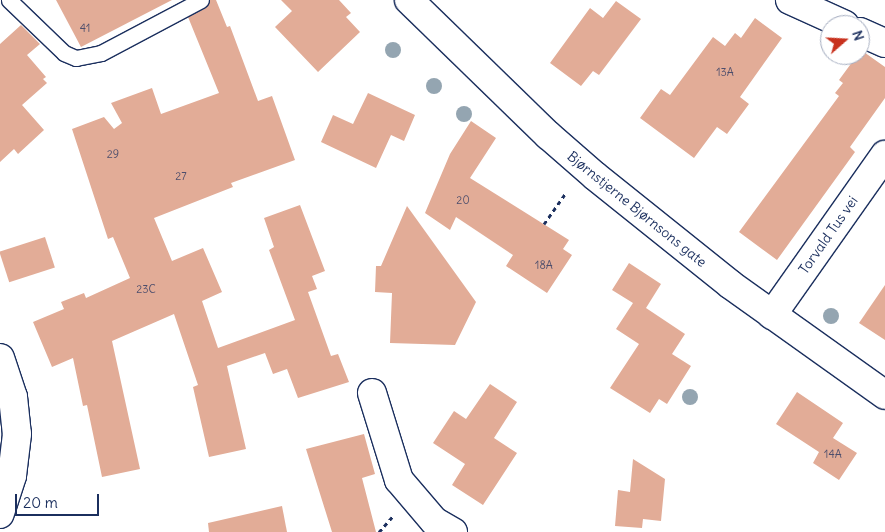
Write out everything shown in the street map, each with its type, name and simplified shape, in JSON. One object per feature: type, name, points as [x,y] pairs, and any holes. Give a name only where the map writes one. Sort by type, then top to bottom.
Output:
[{"type":"street","name":"Bjørnstjerne Bjørnsons gate","points":[[409,0],[588,171],[772,315],[885,395]]},
{"type":"street","points":[[790,0],[823,15]]},
{"type":"street","points":[[870,36],[885,43]]},
{"type":"street","name":"Torvald Tus vei","points":[[772,315],[885,155]]},
{"type":"street","points":[[0,358],[14,398],[17,434],[12,476],[0,514]]},
{"type":"street","points":[[372,393],[399,480],[434,521],[453,532]]},
{"type":"lane","points":[[9,0],[64,53],[76,58],[101,53],[201,0]]},
{"type":"path","points":[[544,224],[566,192]]},
{"type":"building","points":[[56,0],[172,0],[81,47]]},
{"type":"building","points":[[210,0],[216,0],[227,27],[230,26],[258,101],[272,96],[295,160],[231,183],[233,187],[154,218],[172,261],[203,248],[222,292],[202,301],[218,348],[295,320],[269,250],[274,247],[264,218],[300,205],[325,271],[312,276],[317,289],[308,292],[331,356],[338,354],[349,382],[298,398],[287,369],[273,374],[265,353],[227,366],[246,449],[209,457],[193,387],[198,385],[174,314],[112,341],[140,469],[102,477],[87,405],[83,406],[73,358],[52,367],[33,322],[64,309],[61,302],[84,293],[86,298],[130,278],[113,237],[108,239],[72,129],[104,117],[114,129],[122,123],[111,103],[152,88],[161,114],[219,93],[188,17],[206,8]]},
{"type":"building","points":[[281,0],[339,0],[351,13],[346,17],[360,32],[318,72],[275,27],[292,11]]},
{"type":"building","points":[[616,1],[641,19],[599,75],[593,71],[581,86],[550,63],[590,8],[603,18]]},
{"type":"building","points":[[755,18],[782,38],[740,97],[749,104],[727,134],[717,127],[694,158],[640,118],[661,89],[670,95],[713,37],[725,46],[735,33],[741,38]]},
{"type":"building","points":[[21,25],[40,44],[27,55],[46,77],[43,79],[47,83],[22,105],[44,130],[18,154],[14,149],[0,162],[0,44]]},
{"type":"building","points":[[870,56],[885,67],[885,98],[850,147],[855,152],[777,260],[739,232],[839,96],[835,93],[843,83],[839,80],[850,65],[870,65]]},
{"type":"building","points":[[368,93],[415,115],[404,141],[391,135],[376,168],[321,142],[333,115],[353,124]]},
{"type":"building","points":[[471,121],[496,138],[470,178],[569,240],[563,249],[572,255],[547,293],[506,266],[513,255],[456,217],[450,230],[425,213],[450,154]]},
{"type":"building","points":[[407,206],[476,302],[455,345],[390,343],[392,293],[375,292],[376,266],[381,266]]},
{"type":"building","points":[[45,237],[55,267],[9,282],[0,252]]},
{"type":"building","points":[[629,263],[661,284],[646,308],[685,334],[672,354],[691,366],[667,404],[659,399],[650,413],[610,388],[639,344],[616,329],[633,303],[612,290]]},
{"type":"building","points":[[885,285],[885,340],[859,323]]},
{"type":"building","points":[[490,384],[517,402],[494,438],[517,453],[483,505],[452,485],[465,464],[433,443],[454,411],[466,419]]},
{"type":"building","points":[[797,392],[843,423],[833,438],[857,453],[839,480],[813,463],[819,452],[776,424]]},
{"type":"building","points":[[364,434],[375,474],[362,478],[376,532],[332,532],[306,449]]},
{"type":"building","points":[[633,459],[665,479],[661,521],[643,519],[642,528],[615,526],[618,490],[630,492]]},
{"type":"building","points":[[282,506],[287,532],[209,532],[208,523]]}]
